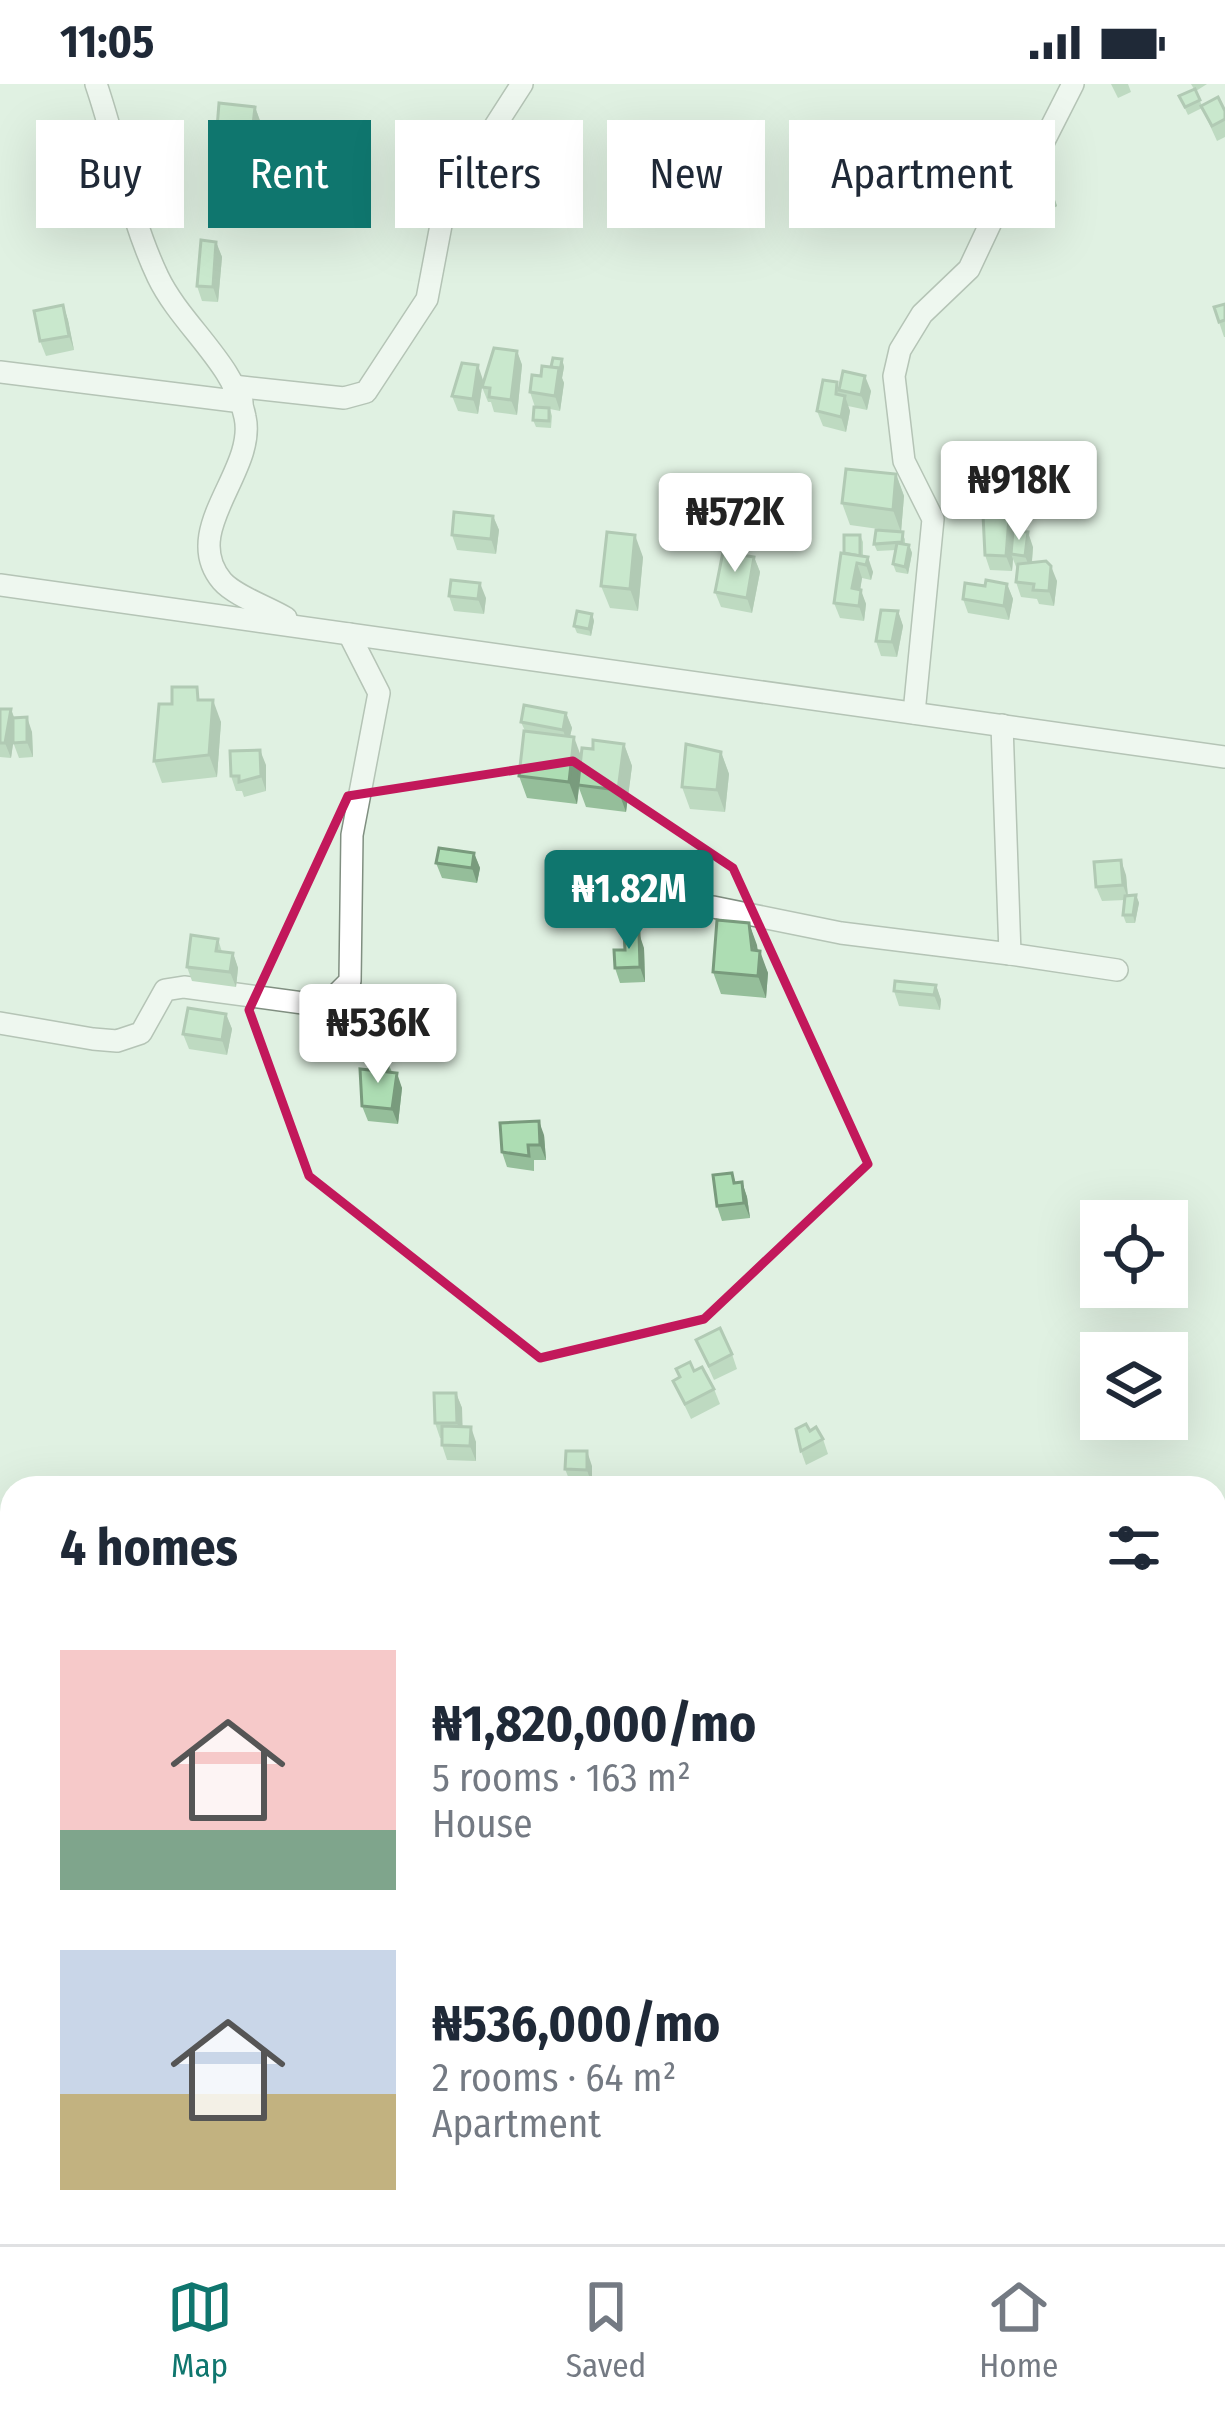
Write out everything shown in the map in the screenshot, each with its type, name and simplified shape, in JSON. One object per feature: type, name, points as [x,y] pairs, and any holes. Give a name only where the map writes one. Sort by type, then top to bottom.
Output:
[{"type":"street","points":[[96,84],[158,277],[237,394],[249,447],[214,514],[212,556],[222,581],[296,624]]},
{"type":"street","points":[[0,372],[237,394],[344,398],[366,392],[427,299],[445,204],[522,84]]},
{"type":"street","points":[[914,713],[933,520],[904,460],[893,376],[900,350],[922,314],[969,269],[1008,186],[1042,145],[1073,84]]},
{"type":"street","points":[[0,585],[1225,757]]},
{"type":"street","points":[[0,1023],[117,1041],[141,1033],[164,989],[184,987],[325,1006],[338,998],[350,981],[352,835],[379,693],[349,634]]},
{"type":"street","points":[[1002,725],[1010,954]]},
{"type":"street","points":[[713,907],[841,933],[1117,970]]},
{"type":"highlighted area","points":[[573,761],[733,868],[868,1164],[704,1319],[540,1358],[309,1176],[249,1010],[348,796]]},
{"type":"building","points":[[1195,89],[1200,100],[1185,107],[1179,96]]},
{"type":"building","points":[[1218,97],[1225,119],[1212,126],[1201,106]]},
{"type":"building","points":[[219,103],[255,107],[254,120],[218,120]]},
{"type":"building","points":[[201,240],[216,242],[213,287],[197,286]]},
{"type":"building","points":[[1225,304],[1225,320],[1219,322],[1214,307]]},
{"type":"building","points":[[63,305],[69,336],[40,341],[34,311]]},
{"type":"building","points":[[494,348],[517,351],[511,400],[489,397],[490,388],[482,387]]},
{"type":"building","points":[[462,363],[478,365],[473,399],[452,396]]},
{"type":"building","points":[[542,366],[559,368],[555,396],[530,392],[532,375],[541,376]]},
{"type":"building","points":[[843,371],[865,376],[861,395],[839,390]]},
{"type":"building","points":[[823,380],[837,382],[836,394],[845,396],[841,417],[817,411]]},
{"type":"building","points":[[534,407],[549,408],[549,421],[533,420]]},
{"type":"building","points":[[846,469],[896,474],[893,510],[842,503]]},
{"type":"building","points":[[973,474],[1021,474],[1021,488],[1015,493],[973,487]]},
{"type":"building","points":[[454,512],[493,516],[491,539],[452,535]]},
{"type":"building","points":[[983,515],[1009,517],[1006,556],[985,555]]},
{"type":"building","points":[[876,530],[903,532],[902,542],[874,544]]},
{"type":"building","points":[[1013,531],[1028,532],[1025,556],[1011,554]]},
{"type":"building","points":[[607,532],[635,535],[630,589],[601,586]]},
{"type":"building","points":[[844,535],[860,535],[860,556],[844,553]]},
{"type":"building","points":[[897,543],[909,545],[905,567],[893,564]]},
{"type":"building","points":[[723,552],[754,557],[747,598],[715,592]]},
{"type":"building","points":[[841,553],[868,557],[866,565],[857,563],[852,588],[861,590],[859,606],[834,603]]},
{"type":"building","points":[[1046,561],[1051,566],[1049,591],[1016,582],[1018,564]]},
{"type":"building","points":[[451,580],[480,583],[478,599],[449,596]]},
{"type":"building","points":[[986,580],[1007,584],[1004,606],[963,599],[965,583],[985,586]]},
{"type":"building","points":[[881,610],[898,611],[892,642],[876,641]]},
{"type":"building","points":[[577,611],[592,614],[589,629],[574,626]]},
{"type":"building","points":[[172,687],[197,687],[198,700],[213,700],[209,755],[154,761],[159,704],[172,704]]},
{"type":"building","points":[[524,705],[566,713],[563,730],[521,722]]},
{"type":"building","points":[[0,709],[11,709],[5,743],[0,743]]},
{"type":"building","points":[[27,717],[27,742],[13,743],[13,718]]},
{"type":"building","points":[[524,731],[574,737],[569,782],[519,776]]},
{"type":"building","points":[[593,740],[624,744],[618,790],[578,785],[582,748],[593,749]]},
{"type":"building","points":[[686,744],[721,752],[717,790],[682,787]]},
{"type":"building","points":[[260,750],[261,776],[239,782],[239,776],[231,776],[230,751]]},
{"type":"building","points":[[439,848],[474,853],[472,868],[436,863]]},
{"type":"building","points":[[1121,860],[1123,885],[1096,887],[1094,862]]},
{"type":"building","points":[[1136,895],[1133,915],[1123,915],[1125,896]]},
{"type":"building","points":[[717,920],[749,923],[752,950],[760,951],[758,976],[713,972]]},
{"type":"building","points":[[624,933],[639,933],[640,967],[615,968],[614,950],[625,950]]},
{"type":"building","points":[[191,935],[218,939],[216,951],[233,953],[230,972],[187,967]]},
{"type":"building","points":[[895,981],[936,985],[934,995],[894,991]]},
{"type":"building","points":[[371,1002],[404,1006],[401,1038],[369,1034],[369,1028],[362,1027]]},
{"type":"building","points":[[188,1008],[226,1014],[222,1040],[183,1034]]},
{"type":"building","points":[[371,1061],[388,1063],[387,1072],[397,1073],[392,1109],[362,1106],[360,1069],[370,1070]]},
{"type":"building","points":[[539,1121],[540,1145],[528,1145],[529,1156],[502,1152],[500,1123]]},
{"type":"building","points":[[732,1173],[734,1183],[742,1182],[744,1203],[717,1206],[713,1175]]},
{"type":"building","points":[[720,1328],[732,1354],[709,1366],[696,1340]]},
{"type":"building","points":[[690,1362],[694,1371],[702,1367],[714,1389],[685,1404],[673,1381],[680,1377],[676,1369]]},
{"type":"building","points":[[434,1393],[456,1393],[457,1423],[435,1423]]},
{"type":"building","points":[[806,1424],[810,1431],[816,1427],[823,1439],[801,1451],[796,1429]]},
{"type":"building","points":[[442,1426],[471,1427],[470,1446],[442,1445]]},
{"type":"building","points":[[566,1451],[587,1451],[587,1470],[565,1469]]}]
